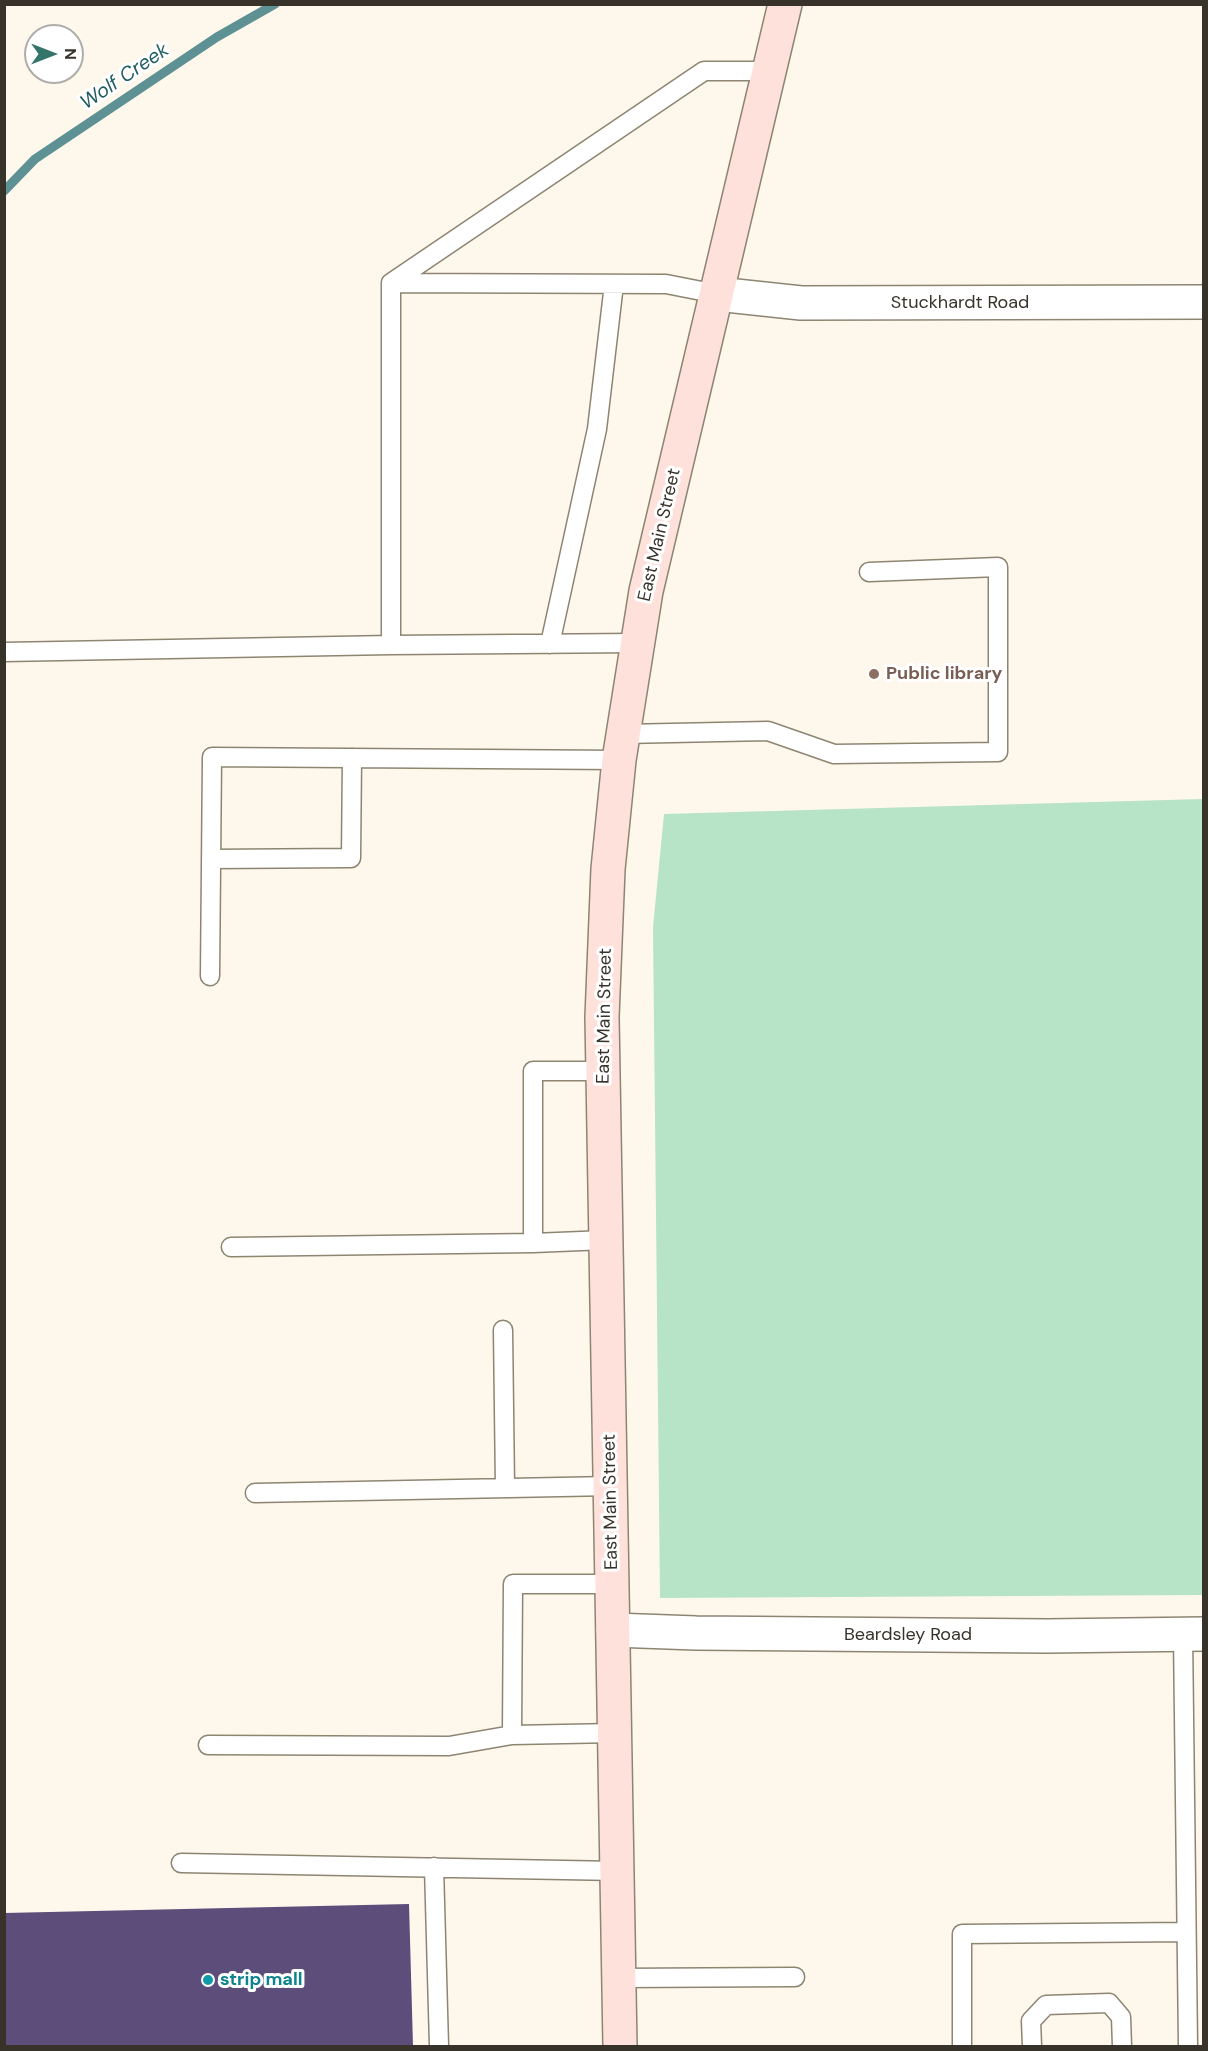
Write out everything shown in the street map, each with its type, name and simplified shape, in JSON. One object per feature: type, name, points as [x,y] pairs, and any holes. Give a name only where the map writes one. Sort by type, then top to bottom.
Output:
[{"type":"main road","name":"East Main Street","points":[[620,2046],[602,1017],[608,869],[621,747],[646,591],[784,4]]},
{"type":"street","name":"Stuckhardt Road","points":[[717,294],[801,303],[1203,302]]},
{"type":"street","name":"Beardsley Road","points":[[613,1630],[696,1634],[1193,1634]]},
{"type":"lane","points":[[391,283],[704,71],[769,71]]},
{"type":"lane","points":[[391,283],[666,284],[717,294]]},
{"type":"lane","points":[[390,645],[391,283]]},
{"type":"lane","points":[[550,644],[597,429],[614,284]]},
{"type":"lane","points":[[210,976],[212,757],[352,758],[621,747],[768,731],[834,754],[998,752],[998,567],[869,572]]},
{"type":"lane","points":[[4,652],[637,643]]},
{"type":"lane","points":[[211,859],[351,858],[352,758]]},
{"type":"lane","points":[[533,1243],[533,1071],[604,1071]]},
{"type":"lane","points":[[231,1247],[606,1240]]},
{"type":"lane","points":[[503,1330],[505,1488]]},
{"type":"lane","points":[[255,1493],[610,1486]]},
{"type":"lane","points":[[512,1735],[513,1584],[612,1584]]},
{"type":"lane","points":[[1188,2046],[1186,1932],[1193,1634]]},
{"type":"lane","points":[[208,1744],[449,1746],[512,1735],[615,1733]]},
{"type":"lane","points":[[181,1863],[618,1871]]},
{"type":"lane","points":[[434,1867],[439,2046]]},
{"type":"lane","points":[[962,2046],[962,1934],[1186,1932]]},
{"type":"lane","points":[[619,1978],[795,1977]]},
{"type":"lane","points":[[1032,2046],[1031,2021],[1046,2005],[1109,2003],[1121,2017],[1122,2046]]},
{"type":"green space","points":[[1203,799],[1203,1595],[660,1598],[653,927],[664,814]]},
{"type":"building","name":"strip mall","points":[[409,1904],[413,2046],[4,2046],[4,1913]]},
{"type":"waterway","name":"Wolf Creek","points":[[4,191],[35,159],[217,37],[275,4]]},
{"type":"place","name":"Public library","points":[[874,674]]},
{"type":"place","name":"strip mall","points":[[208,1980]]}]
